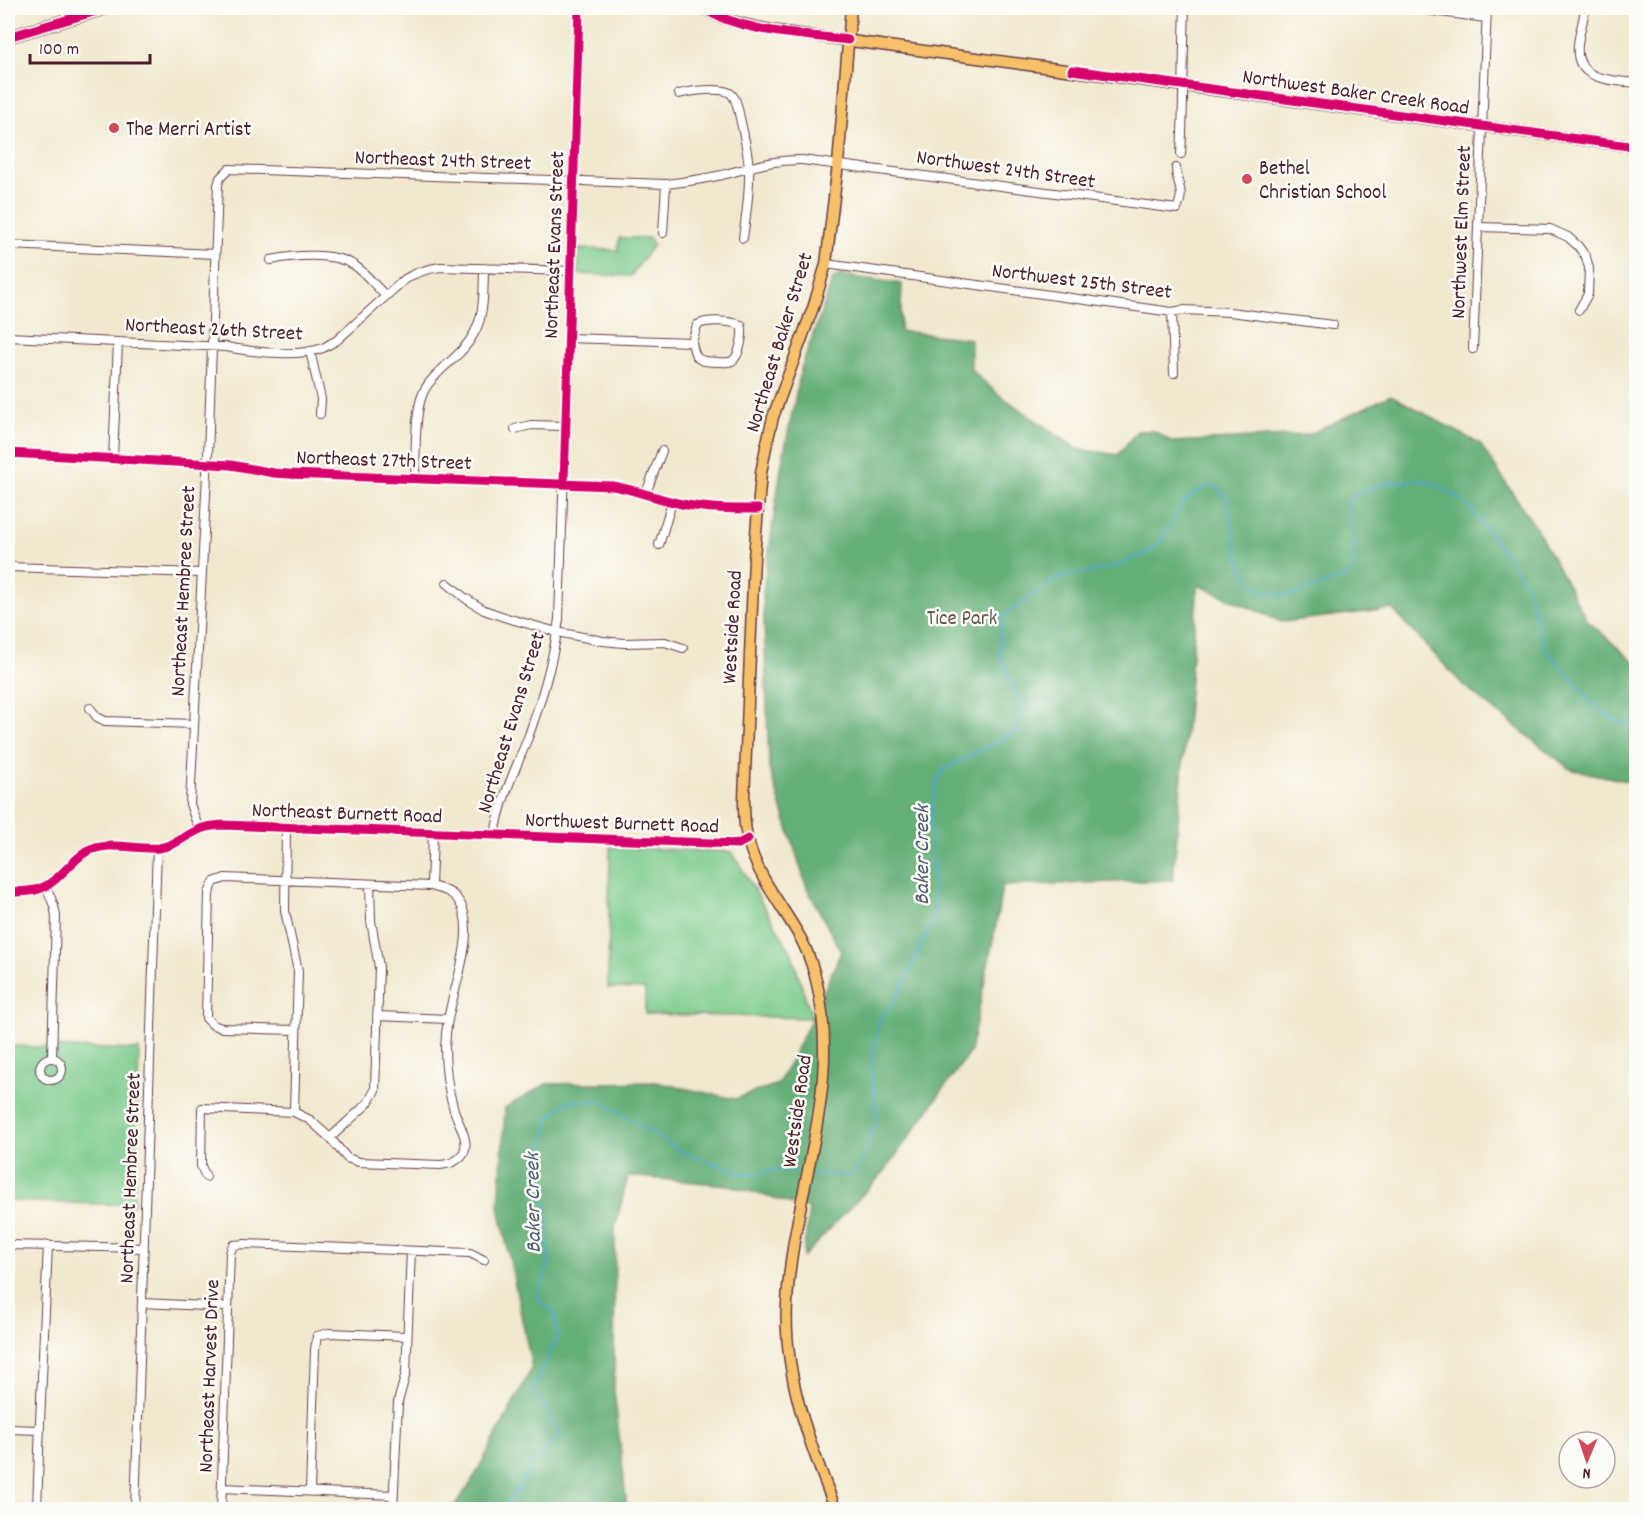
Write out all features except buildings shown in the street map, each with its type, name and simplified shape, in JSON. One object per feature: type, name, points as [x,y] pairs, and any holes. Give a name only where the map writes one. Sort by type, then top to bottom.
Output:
[{"type":"highway","points":[[8,37],[107,8]]},
{"type":"main road","name":"Northwest Baker Creek Road","points":[[702,8],[746,26],[1636,147]]},
{"type":"main road","name":"Northeast Baker Street","points":[[758,509],[763,462],[773,417],[814,305],[826,264],[838,164],[851,8]]},
{"type":"main road","name":"Westside Road","points":[[758,509],[744,778],[745,821],[747,839],[754,858],[802,942],[814,974],[822,1012],[825,1046],[824,1076],[791,1260],[786,1321],[790,1367],[797,1398],[836,1509]]},
{"type":"street","name":"Northeast Evans Street","points":[[495,836],[504,795],[529,735],[542,693],[557,632],[579,8]]},
{"type":"street","points":[[1181,154],[1185,8]]},
{"type":"street","points":[[1410,8],[1486,18]]},
{"type":"street","name":"Northwest Elm Street","points":[[1473,349],[1487,8]]},
{"type":"street","points":[[1586,8],[1578,46],[1580,63],[1584,69],[1590,74],[1606,79],[1636,83]]},
{"type":"street","points":[[679,94],[694,90],[725,91],[731,94],[736,103],[749,168],[743,238]]},
{"type":"street","name":"Northeast 24th Street","points":[[224,173],[235,169],[666,184],[701,179],[767,162],[785,160],[838,164]]},
{"type":"street","name":"Northwest 24th Street","points":[[838,164],[1177,209],[1182,190],[1176,175],[1176,168]]},
{"type":"street","name":"Northeast Hembree Street","points":[[199,830],[190,804],[218,185],[224,173]]},
{"type":"street","points":[[663,234],[666,184]]},
{"type":"street","points":[[1478,227],[1550,230],[1568,237],[1586,257],[1589,268],[1588,294],[1578,310]]},
{"type":"street","points":[[8,245],[215,254]]},
{"type":"street","points":[[271,260],[291,256],[332,257],[346,261],[357,267],[385,295]]},
{"type":"street","name":"Northwest 25th Street","points":[[826,264],[1172,312],[1183,310],[1230,312],[1333,325]]},
{"type":"street","name":"Northeast 26th Street","points":[[8,337],[212,346],[253,351],[310,351],[323,348],[336,341],[385,295],[405,279],[425,269],[440,267],[570,271]]},
{"type":"street","points":[[415,478],[419,402],[424,389],[469,344],[476,332],[482,310],[484,268]]},
{"type":"street","points":[[1172,312],[1174,373]]},
{"type":"street","points":[[703,321],[734,323],[741,326],[744,332],[735,358],[729,363],[703,362],[696,358],[692,342],[697,325],[703,321]]},
{"type":"street","points":[[568,338],[692,342]]},
{"type":"street","points":[[113,459],[118,342]]},
{"type":"street","points":[[310,351],[321,399],[320,414]]},
{"type":"street","points":[[515,429],[531,425],[565,426]]},
{"type":"street","points":[[646,494],[662,451]]},
{"type":"street","name":"Northeast 27th Street","points":[[8,453],[231,465],[289,474],[613,486],[699,507],[758,509]]},
{"type":"street","points":[[659,545],[672,502]]},
{"type":"street","points":[[8,567],[201,573]]},
{"type":"street","points":[[447,583],[484,610],[557,632],[603,641],[665,642],[683,648]]},
{"type":"street","points":[[90,708],[97,717],[105,721],[194,724]]},
{"type":"street","name":"Northeast Burnett Road","points":[[157,848],[172,845],[210,826],[223,825],[495,836]]},
{"type":"street","points":[[286,827],[285,911],[298,971],[294,1112]]},
{"type":"street","points":[[431,886],[433,834]]},
{"type":"street","name":"Northwest Burnett Road","points":[[495,836],[738,844],[747,839]]},
{"type":"street","points":[[8,892],[36,890],[46,886],[86,853],[100,847],[157,848]]},
{"type":"street","name":"Northeast Hembree Street","points":[[135,1509],[157,848]]},
{"type":"street","points":[[206,1176],[201,1166],[202,1108],[294,1112],[310,1120],[347,1158],[359,1162],[440,1166],[458,1161],[464,1150],[465,1140],[448,1089],[445,1063],[448,1019],[466,930],[463,908],[457,898],[444,890],[431,886],[225,878],[214,882],[209,893],[206,1018],[213,1025],[222,1028],[296,1030]]},
{"type":"street","points":[[330,1138],[368,1103],[375,1090],[379,967],[371,921],[370,884]]},
{"type":"street","points":[[46,886],[56,916],[52,1058]]},
{"type":"street","points":[[377,1016],[448,1019]]},
{"type":"street","points":[[8,1245],[144,1248]]},
{"type":"street","points":[[37,1509],[48,1245]]},
{"type":"street","name":"Northeast Harvest Drive","points":[[221,1509],[230,1253],[233,1245],[411,1251]]},
{"type":"street","points":[[393,1509],[398,1402],[406,1373],[411,1251],[470,1253],[484,1260]]},
{"type":"street","points":[[142,1303],[228,1307]]},
{"type":"street","points":[[310,1491],[317,1336],[329,1333],[407,1336]]},
{"type":"street","points":[[8,1429],[40,1430]]},
{"type":"street","points":[[222,1488],[394,1495]]},
{"type":"green space","points":[[619,238],[650,238],[653,245],[631,276],[578,274],[579,249],[618,250]]},
{"type":"green space","name":"Tice Park","points":[[840,275],[902,284],[900,331],[971,339],[971,370],[997,393],[1077,449],[1118,455],[1137,431],[1154,431],[1172,442],[1308,435],[1391,395],[1480,444],[1536,528],[1587,620],[1636,664],[1636,783],[1570,769],[1465,687],[1392,609],[1282,622],[1198,585],[1173,880],[1002,886],[970,1052],[884,1172],[803,1257],[809,1209],[728,1185],[628,1176],[615,1228],[614,1389],[627,1509],[451,1510],[471,1483],[532,1368],[499,1207],[505,1108],[546,1084],[655,1082],[735,1099],[778,1084],[812,1018],[841,952],[807,888],[769,768],[763,592],[781,468],[801,369],[833,279]]},
{"type":"green space","points":[[610,847],[732,852],[791,952],[812,1018],[645,1014],[645,989],[608,988]]},
{"type":"green space","points":[[8,1046],[139,1050],[134,1205],[8,1201]]},
{"type":"waterway","name":"Baker Creek","points":[[810,1173],[850,1176],[860,1166],[877,1119],[871,1067],[880,1018],[898,996],[936,914],[930,822],[937,781],[943,770],[1017,731],[1021,704],[1000,655],[1001,618],[1056,579],[1117,566],[1150,551],[1159,544],[1185,500],[1205,487],[1216,486],[1226,496],[1239,558],[1250,582],[1260,591],[1293,595],[1348,576],[1355,549],[1348,503],[1355,495],[1380,484],[1421,480],[1438,485],[1468,505],[1514,566],[1527,587],[1545,648],[1595,705],[1618,722],[1636,727]]},
{"type":"waterway","name":"Baker Creek","points":[[500,1510],[521,1486],[527,1470],[561,1434],[533,1388],[558,1337],[554,1309],[547,1308],[537,1297],[548,1268],[548,1227],[541,1158],[549,1118],[569,1101],[599,1100],[681,1151],[744,1174],[784,1170],[805,1172]]},
{"type":"cycle path","points":[[8,37],[107,8]]},
{"type":"cycle path","points":[[564,483],[579,8]]},
{"type":"cycle path","points":[[702,8],[754,28],[848,40]]},
{"type":"cycle path","points":[[1072,70],[1636,147]]},
{"type":"cycle path","points":[[8,453],[231,465],[289,474],[613,486],[691,506],[758,509]]},
{"type":"cycle path","points":[[8,892],[42,888],[56,879],[86,852],[95,848],[165,847],[200,829],[223,825],[738,844],[748,839]]},
{"type":"place","name":"The Merri Artist","points":[[114,128]]},
{"type":"place","name":"Bethel Christian School","points":[[1247,179]]}]
